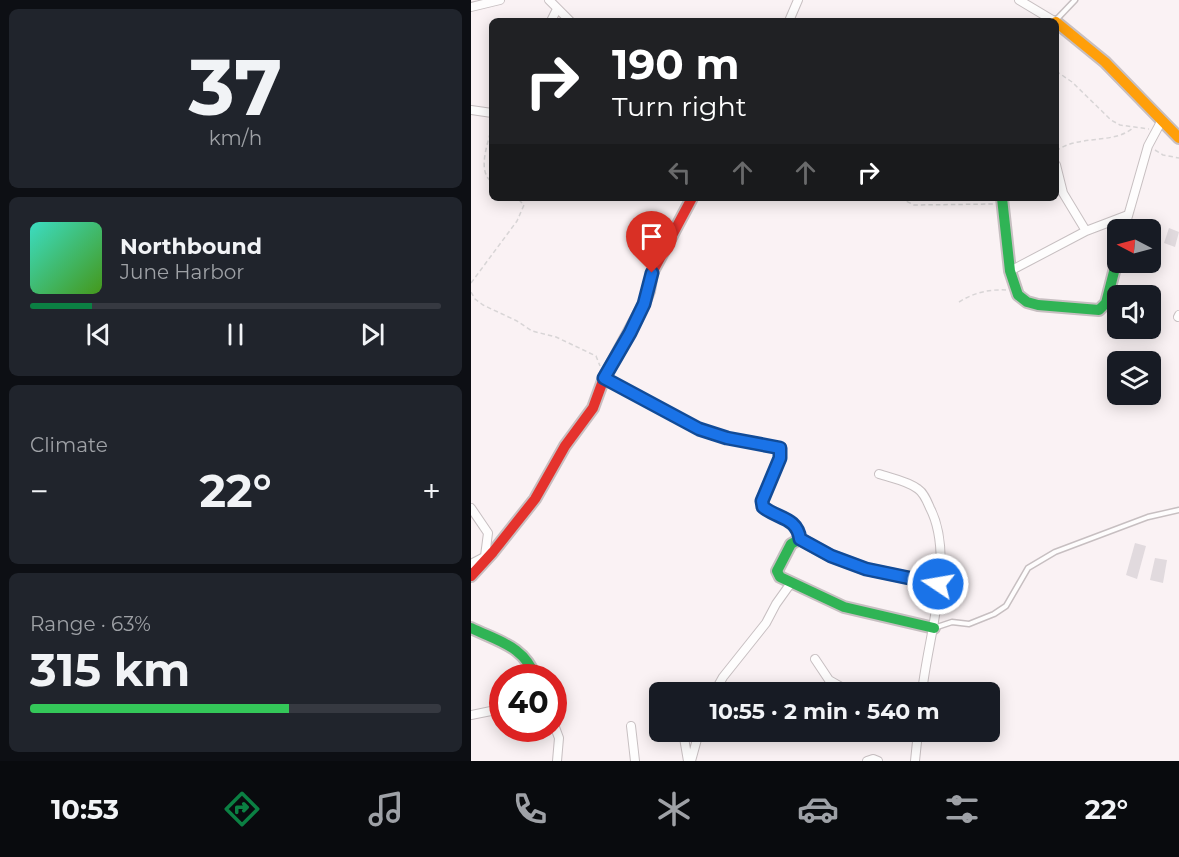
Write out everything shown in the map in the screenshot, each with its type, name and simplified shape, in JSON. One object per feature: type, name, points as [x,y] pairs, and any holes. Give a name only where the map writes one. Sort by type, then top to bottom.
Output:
[{"type":"street","points":[[471,7],[501,0]]},
{"type":"street","points":[[549,0],[567,18]]},
{"type":"street","points":[[790,18],[798,0]]},
{"type":"street","points":[[1019,0],[1048,18]]},
{"type":"street","points":[[552,18],[557,9]]},
{"type":"street","points":[[1059,26],[1092,51],[1179,138]]},
{"type":"street","points":[[471,110],[489,113]]},
{"type":"street","points":[[1127,219],[1148,146],[1162,120]]},
{"type":"street","points":[[1059,182],[1063,193],[1086,231]]},
{"type":"street","points":[[471,576],[535,499],[565,446],[593,408],[604,378],[630,333],[648,294],[652,273],[690,201]]},
{"type":"street","points":[[1001,201],[1010,271],[1018,295],[1027,302],[1099,310],[1106,303],[1114,273]]},
{"type":"street","points":[[1010,271],[1086,231],[1128,215]]},
{"type":"street","points":[[604,378],[699,429],[727,438],[780,448],[780,458],[762,501],[763,507],[792,521],[797,527],[800,539],[831,556],[866,569],[938,584]]},
{"type":"street","points":[[879,474],[917,488],[925,497],[938,528],[941,555],[934,628],[924,682]]},
{"type":"street","points":[[471,508],[488,533],[489,554]]},
{"type":"street","points":[[800,539],[792,544],[777,571],[780,577],[844,607],[934,628]]},
{"type":"street","points":[[471,564],[489,554]]},
{"type":"street","points":[[720,682],[766,623],[791,583]]},
{"type":"street","points":[[471,628],[521,652],[531,664]]},
{"type":"street","points":[[815,659],[833,682]]},
{"type":"street","points":[[471,715],[489,711]]},
{"type":"street","points":[[631,726],[635,761]]},
{"type":"street","points":[[557,761],[559,742]]},
{"type":"street","points":[[685,742],[690,761]]},
{"type":"street","points":[[690,761],[696,742]]},
{"type":"street","points":[[915,761],[917,742]]},
{"type":"street","points":[[867,761],[873,759],[878,761]]},
{"type":"lane","points":[[1053,18],[1075,0]]},
{"type":"lane","points":[[934,628],[952,622],[969,624],[994,614],[1006,606],[1028,568],[1055,552],[1148,517],[1179,510]]},
{"type":"path","points":[[1059,73],[1072,82],[1111,120],[1121,125],[1155,130]]},
{"type":"path","points":[[1059,149],[1065,144],[1115,137],[1132,130],[1135,126]]},
{"type":"path","points":[[489,141],[484,173],[489,179]]},
{"type":"path","points":[[1148,146],[1163,155],[1179,159]]},
{"type":"path","points":[[471,283],[517,221],[524,205],[520,201]]},
{"type":"path","points":[[906,201],[914,205],[1001,201]]},
{"type":"path","points":[[959,302],[968,296],[1003,289],[1018,295]]},
{"type":"path","points":[[471,292],[475,300],[532,331],[556,337],[596,356],[604,378]]},
{"type":"building","points":[[1169,228],[1179,232],[1175,247],[1164,243]]},
{"type":"building","points":[[1135,543],[1146,546],[1137,579],[1126,575]]},
{"type":"building","points":[[1155,558],[1167,560],[1163,583],[1150,580]]},
{"type":"traffic: fast","points":[[1002,201],[1010,271],[1018,295],[1027,302],[1099,310],[1106,303],[1114,273]]},
{"type":"traffic: fast","points":[[934,628],[844,607],[780,577],[777,571],[791,544],[800,539],[831,556],[866,569],[938,584]]},
{"type":"traffic: fast","points":[[471,628],[510,646],[529,664]]},
{"type":"traffic: slow","points":[[1059,24],[1105,62],[1179,138]]},
{"type":"traffic: jam","points":[[471,576],[535,499],[565,446],[593,408],[604,378],[644,304],[652,273],[690,201]]},
{"type":"route","points":[[652,273],[644,304],[604,378],[699,429],[727,438],[770,444],[780,448],[780,458],[762,501],[763,507],[792,521],[797,527],[800,539],[831,556],[866,569],[938,584]]}]
